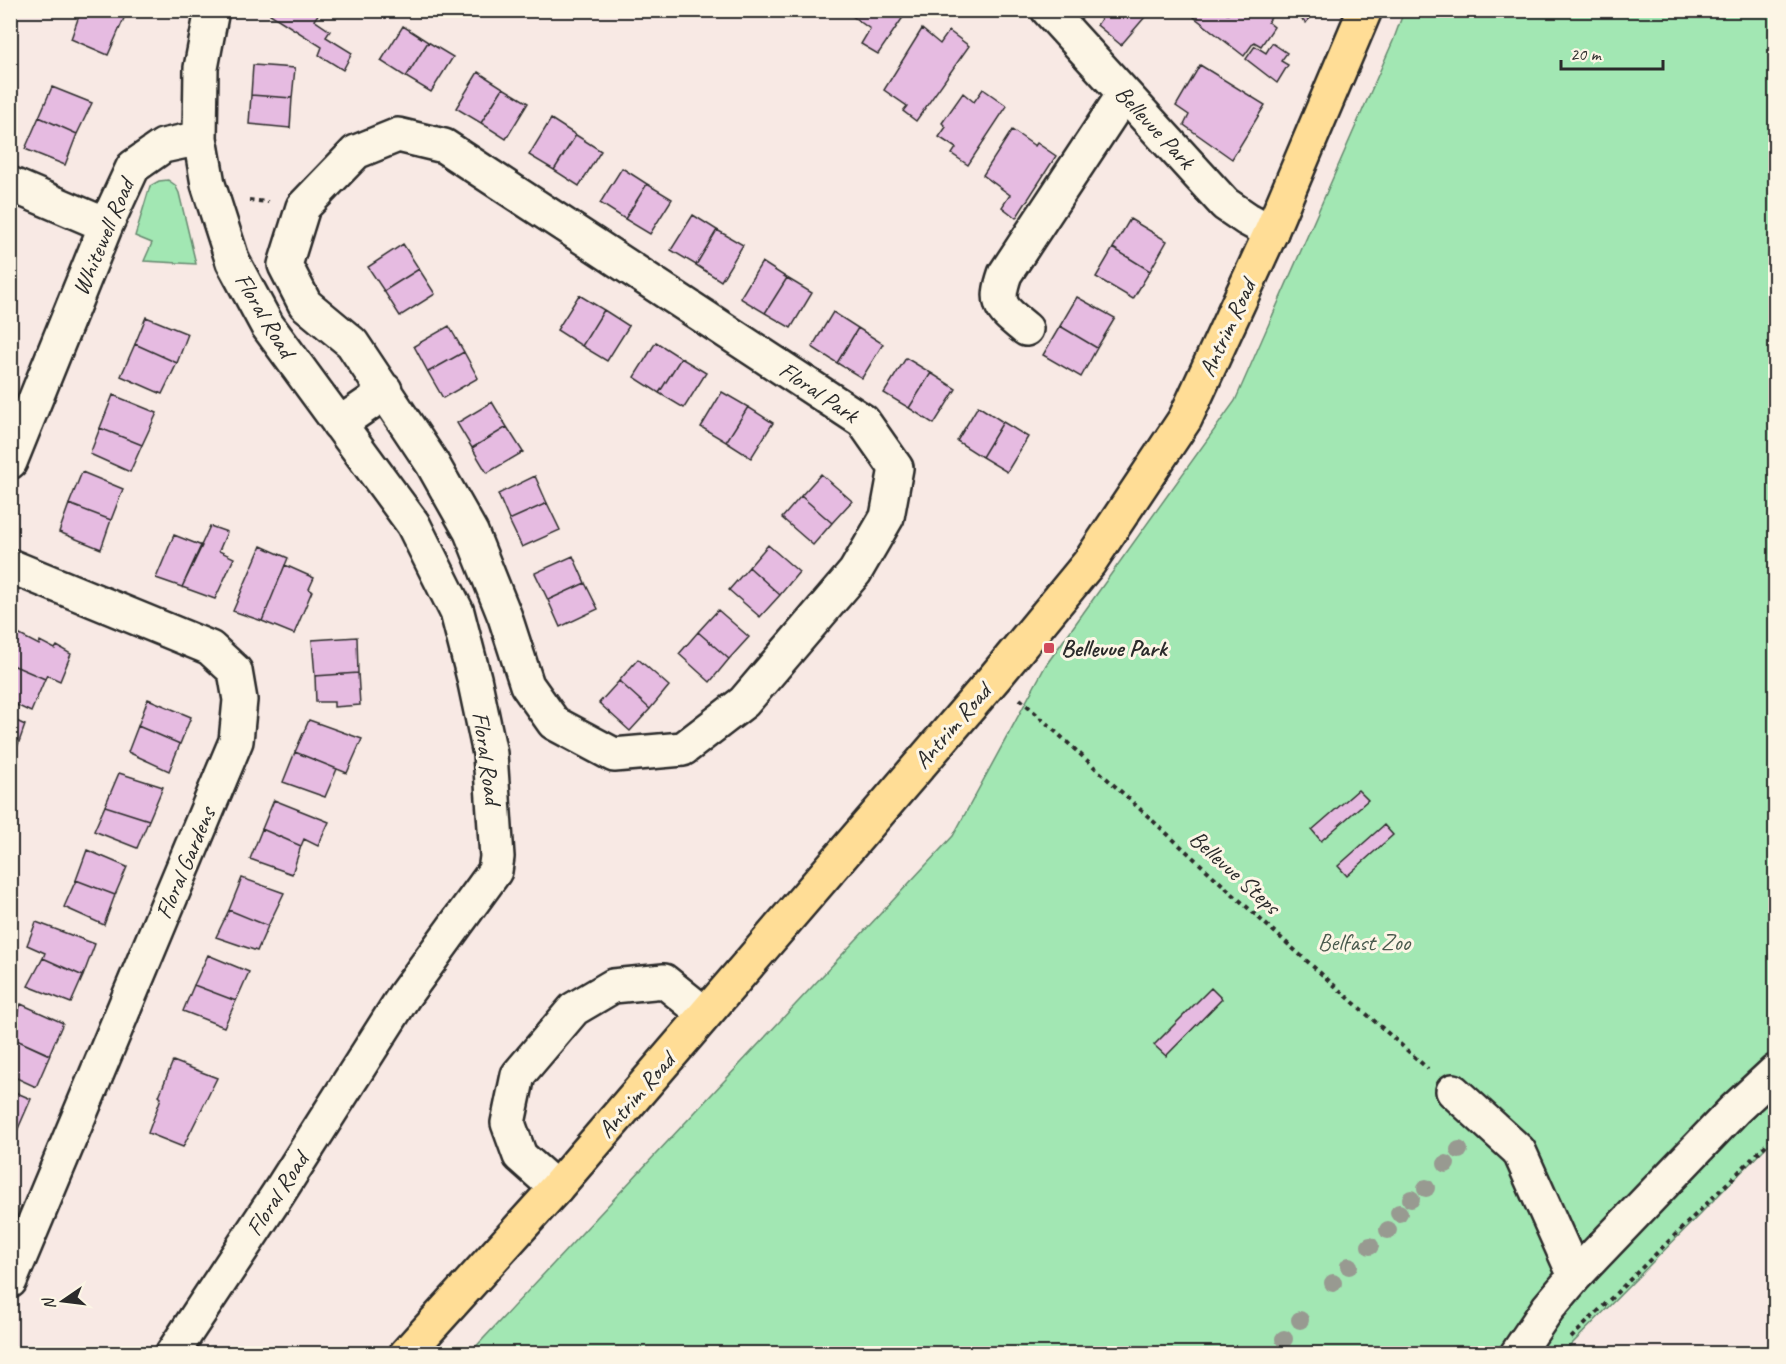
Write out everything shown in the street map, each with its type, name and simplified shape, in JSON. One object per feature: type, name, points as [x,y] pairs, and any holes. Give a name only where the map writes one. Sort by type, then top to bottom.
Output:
[{"type":"main road","name":"Antrim Road","points":[[406,1353],[556,1188],[996,676],[1089,563],[1185,419],[1271,232],[1365,10]]},
{"type":"street","points":[[200,138],[201,68],[212,10]]},
{"type":"street","name":"Bellevue Park","points":[[1048,10],[1225,204],[1271,232]]},
{"type":"street","points":[[1026,329],[1003,310],[999,293],[1005,274],[1124,94]]},
{"type":"street","name":"Floral Park","points":[[398,135],[444,146],[863,421],[896,468],[887,517],[855,572],[744,702],[683,749],[614,755],[554,723],[527,685],[505,616],[471,532],[432,464],[385,390],[352,344],[304,304],[285,266],[303,207],[356,152],[398,135]]},
{"type":"street","name":"Floral Road","points":[[172,1353],[278,1194],[404,996],[495,871],[497,857],[490,754],[457,612],[413,524],[267,325],[234,262],[208,184],[200,138]]},
{"type":"street","name":"Whitewell Road","points":[[10,462],[106,225],[133,167],[164,146],[200,138]]},
{"type":"street","points":[[10,184],[106,225]]},
{"type":"street","points":[[339,424],[385,390]]},
{"type":"street","name":"Floral Gardens","points":[[10,566],[210,648],[235,670],[240,700],[236,741],[10,1281]]},
{"type":"street","points":[[556,1188],[520,1156],[508,1123],[518,1075],[574,1009],[613,986],[664,981],[705,1014]]},
{"type":"street","points":[[1517,1353],[1548,1308],[1575,1276],[1734,1110],[1776,1071]]},
{"type":"street","points":[[1453,1091],[1519,1151],[1575,1276]]},
{"type":"path","points":[[216,210],[241,208],[238,199],[303,207]]},
{"type":"path","name":"Bellevue Steps","points":[[996,676],[1260,919],[1453,1091]]},
{"type":"path","points":[[1564,1345],[1776,1135]]},
{"type":"green space","name":"Belfast Zoo","points":[[1404,11],[1775,11],[1775,1138],[1563,1353],[469,1354],[953,836],[1046,665],[1235,401],[1393,41]]},
{"type":"green space","points":[[168,180],[175,185],[179,193],[196,264],[144,261],[152,243],[135,236],[150,186],[159,181]]},
{"type":"building","points":[[81,10],[110,10],[125,16],[108,55],[71,39]]},
{"type":"building","points":[[273,10],[320,12],[314,20],[330,31],[326,37],[352,53],[343,70],[319,55],[322,47],[270,14]]},
{"type":"building","points":[[849,10],[908,10],[878,54],[861,44],[870,29],[848,13]]},
{"type":"building","points":[[1107,10],[1151,10],[1121,45],[1097,25]]},
{"type":"building","points":[[1199,10],[1223,10],[1228,14],[1231,10],[1276,10],[1268,22],[1274,27],[1261,46],[1254,42],[1244,56],[1194,17]]},
{"type":"building","points":[[1290,10],[1315,10],[1306,23]]},
{"type":"building","points":[[403,26],[428,42],[406,77],[381,61]]},
{"type":"building","points":[[922,29],[940,44],[949,31],[969,46],[916,121],[903,111],[907,106],[884,90]]},
{"type":"building","points":[[428,42],[453,57],[431,92],[406,77]]},
{"type":"building","points":[[1272,43],[1287,53],[1281,61],[1288,65],[1277,83],[1246,59],[1255,46],[1266,53]]},
{"type":"building","points":[[253,65],[295,68],[292,98],[251,95]]},
{"type":"building","points":[[1200,65],[1265,105],[1232,159],[1184,125],[1189,115],[1176,106]]},
{"type":"building","points":[[478,72],[503,88],[481,123],[456,108]]},
{"type":"building","points":[[52,87],[92,103],[77,134],[39,117]]},
{"type":"building","points":[[503,88],[528,103],[506,139],[481,123]]},
{"type":"building","points":[[983,89],[1007,106],[968,165],[952,154],[956,148],[939,137],[946,127],[942,123],[963,93],[974,102]]},
{"type":"building","points":[[251,95],[292,98],[290,128],[249,124]]},
{"type":"building","points":[[39,117],[77,134],[65,165],[25,149]]},
{"type":"building","points":[[551,119],[576,135],[554,170],[529,155]]},
{"type":"building","points":[[1012,130],[1035,146],[1037,143],[1056,156],[1016,218],[1002,207],[1010,195],[983,175]]},
{"type":"building","points":[[576,135],[601,151],[579,186],[554,170]]},
{"type":"building","points":[[622,168],[647,184],[625,219],[600,203]]},
{"type":"building","points":[[647,184],[672,199],[650,234],[625,219]]},
{"type":"building","points":[[693,215],[717,230],[696,265],[671,250]]},
{"type":"building","points":[[1130,219],[1167,241],[1150,271],[1113,248]]},
{"type":"building","points":[[717,230],[743,245],[721,281],[696,265]]},
{"type":"building","points":[[403,244],[419,269],[384,291],[368,267]]},
{"type":"building","points":[[1113,248],[1150,271],[1133,299],[1096,277]]},
{"type":"building","points":[[762,262],[787,278],[765,313],[740,298]]},
{"type":"building","points":[[419,269],[435,294],[400,316],[384,291]]},
{"type":"building","points":[[787,278],[812,293],[791,328],[765,313]]},
{"type":"building","points":[[579,295],[604,310],[582,346],[557,330]]},
{"type":"building","points":[[1077,297],[1115,318],[1097,348],[1060,326]]},
{"type":"building","points":[[604,310],[629,326],[607,361],[582,346]]},
{"type":"building","points":[[833,312],[858,328],[837,363],[812,347]]},
{"type":"building","points":[[146,317],[188,334],[177,363],[135,344]]},
{"type":"building","points":[[449,326],[464,352],[428,372],[414,346]]},
{"type":"building","points":[[1060,326],[1097,348],[1081,377],[1043,355]]},
{"type":"building","points":[[858,328],[883,344],[862,378],[837,363]]},
{"type":"building","points":[[656,342],[681,358],[659,393],[634,377]]},
{"type":"building","points":[[135,344],[177,363],[162,394],[121,376]]},
{"type":"building","points":[[464,352],[478,378],[443,398],[428,372]]},
{"type":"building","points":[[681,358],[706,373],[684,408],[659,393]]},
{"type":"building","points":[[906,358],[931,373],[909,408],[884,393]]},
{"type":"building","points":[[931,373],[956,389],[934,424],[909,408]]},
{"type":"building","points":[[722,392],[748,407],[726,442],[701,427]]},
{"type":"building","points":[[113,395],[157,413],[142,445],[100,428]]},
{"type":"building","points":[[492,402],[507,427],[472,448],[457,423]]},
{"type":"building","points":[[978,406],[1003,422],[982,457],[957,441]]},
{"type":"building","points":[[748,407],[773,423],[751,458],[726,442]]},
{"type":"building","points":[[1003,422],[1028,437],[1007,472],[982,457]]},
{"type":"building","points":[[507,427],[523,452],[487,473],[472,448]]},
{"type":"building","points":[[100,428],[142,445],[130,472],[90,454]]},
{"type":"building","points":[[82,472],[123,489],[111,520],[69,504]]},
{"type":"building","points":[[821,474],[852,501],[832,523],[801,496]]},
{"type":"building","points":[[535,476],[547,503],[509,520],[498,494]]},
{"type":"building","points":[[801,496],[832,523],[813,545],[782,518]]},
{"type":"building","points":[[547,503],[560,530],[522,547],[509,520]]},
{"type":"building","points":[[69,504],[111,520],[101,549],[59,532]]},
{"type":"building","points":[[210,526],[227,532],[219,551],[234,558],[215,599],[182,587]]},
{"type":"building","points":[[174,535],[202,546],[182,587],[156,578]]},
{"type":"building","points":[[768,545],[799,572],[780,595],[749,567]]},
{"type":"building","points":[[261,546],[288,558],[262,621],[233,611]]},
{"type":"building","points":[[573,556],[585,583],[548,600],[535,573]]},
{"type":"building","points":[[285,565],[314,578],[309,589],[312,591],[294,634],[262,621]]},
{"type":"building","points":[[749,567],[780,595],[760,617],[729,590]]},
{"type":"building","points":[[585,583],[598,609],[560,627],[548,600]]},
{"type":"building","points":[[718,610],[749,637],[729,659],[698,632]]},
{"type":"building","points":[[698,632],[729,659],[710,682],[679,654]]},
{"type":"building","points":[[16,633],[39,645],[40,641],[55,649],[57,646],[71,654],[60,681],[47,675],[45,679],[10,664],[10,646]]},
{"type":"building","points":[[357,637],[358,673],[315,676],[312,640]]},
{"type":"building","points":[[638,659],[669,686],[650,709],[619,681]]},
{"type":"building","points":[[10,664],[45,679],[31,712],[10,702]]},
{"type":"building","points":[[358,673],[360,705],[334,707],[334,702],[316,702],[315,676]]},
{"type":"building","points":[[619,681],[650,709],[630,731],[599,703]]},
{"type":"building","points":[[148,699],[191,717],[180,744],[138,726]]},
{"type":"building","points":[[10,718],[25,725],[13,759],[10,758]]},
{"type":"building","points":[[309,720],[362,739],[347,773],[295,752]]},
{"type":"building","points":[[138,726],[180,744],[169,771],[128,752]]},
{"type":"building","points":[[295,752],[337,769],[325,797],[283,782]]},
{"type":"building","points":[[119,773],[163,787],[149,820],[105,806]]},
{"type":"building","points":[[1358,790],[1368,800],[1321,841],[1312,830]]},
{"type":"building","points":[[274,800],[329,822],[318,846],[304,839],[301,846],[262,829]]},
{"type":"building","points":[[105,806],[149,820],[137,848],[94,831]]},
{"type":"building","points":[[1384,825],[1393,835],[1347,876],[1338,866]]},
{"type":"building","points":[[262,829],[301,846],[292,874],[250,859]]},
{"type":"building","points":[[87,850],[127,867],[115,895],[76,880]]},
{"type":"building","points":[[242,878],[284,893],[268,926],[229,910]]},
{"type":"building","points":[[76,880],[115,895],[104,925],[64,907]]},
{"type":"building","points":[[229,910],[268,926],[257,951],[216,937]]},
{"type":"building","points":[[36,922],[95,944],[83,976],[43,958],[45,953],[27,945]]},
{"type":"building","points":[[208,955],[249,972],[236,1001],[194,985]]},
{"type":"building","points":[[43,958],[83,976],[71,1003],[28,986]]},
{"type":"building","points":[[194,985],[236,1001],[224,1027],[183,1011]]},
{"type":"building","points":[[1211,988],[1222,999],[1166,1056],[1154,1045]]},
{"type":"building","points":[[21,1004],[63,1023],[49,1055],[10,1037],[10,1031]]},
{"type":"building","points":[[10,1037],[50,1055],[36,1087],[10,1075]]},
{"type":"building","points":[[173,1061],[217,1078],[183,1147],[148,1133]]},
{"type":"building","points":[[10,1090],[31,1099],[17,1131],[10,1128]]},
{"type":"building","points":[[10,1128],[17,1131],[10,1147]]},
{"type":"place","name":"Bellevue Park","points":[[1049,648]]}]
